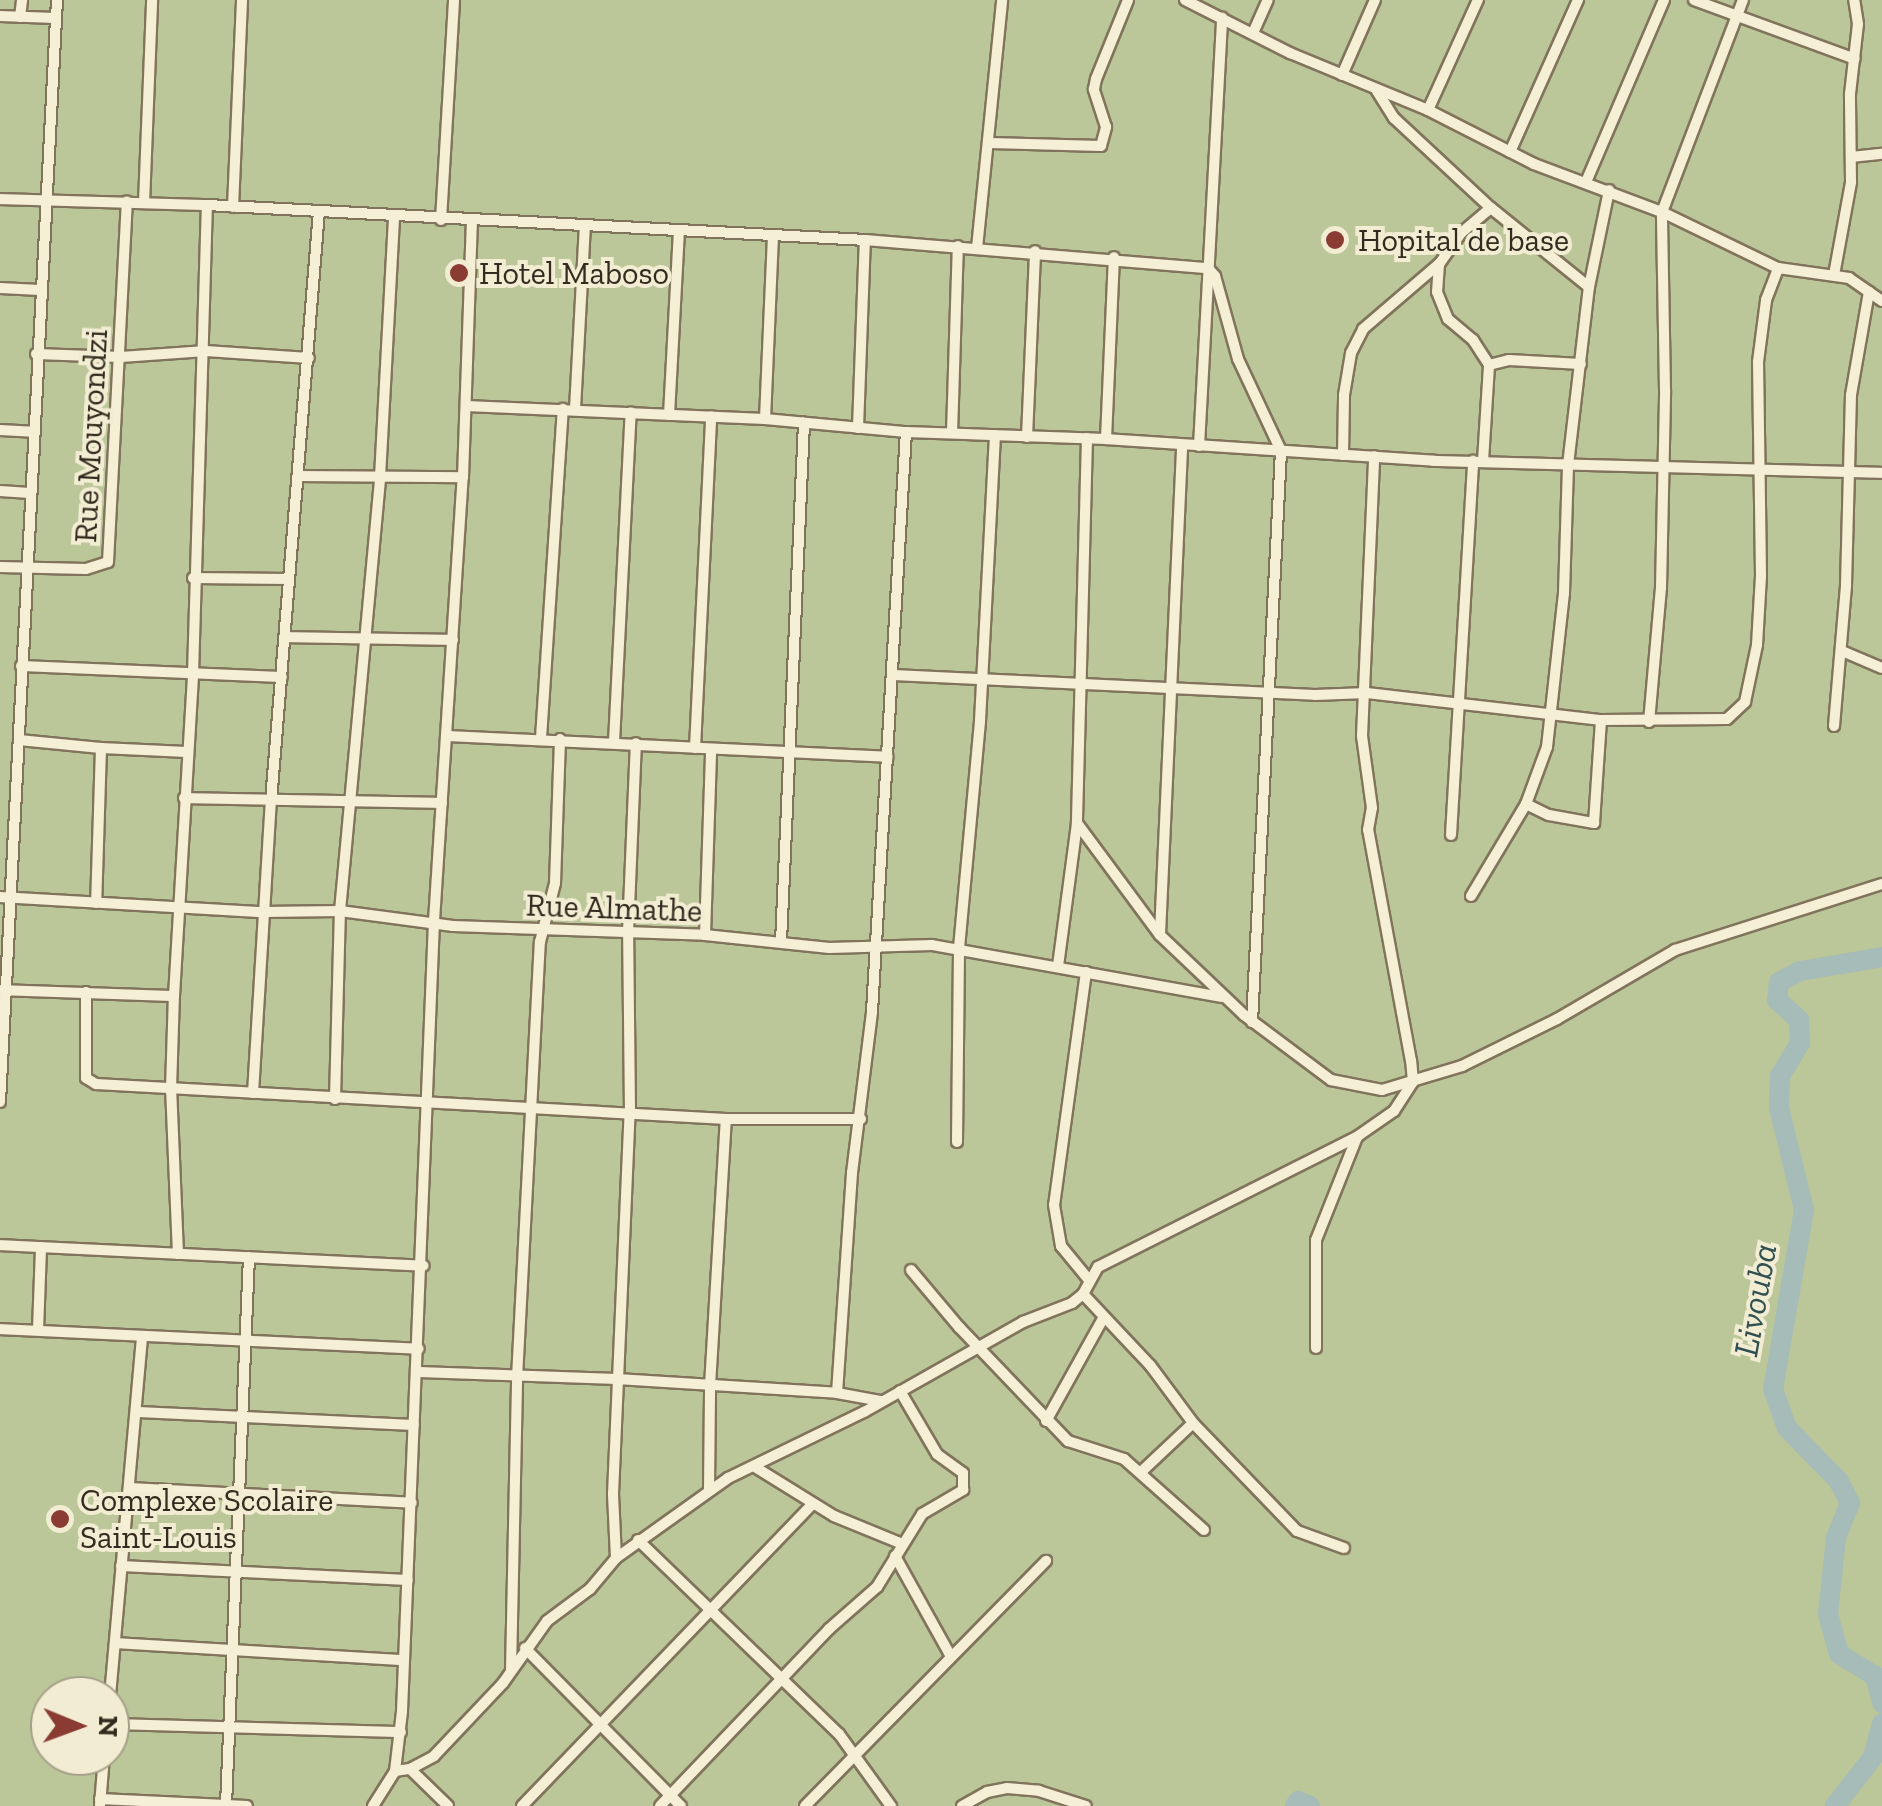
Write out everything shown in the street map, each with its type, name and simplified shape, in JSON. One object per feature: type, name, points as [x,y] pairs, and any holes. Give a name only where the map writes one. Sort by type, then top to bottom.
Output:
[{"type":"street","points":[[20,17],[22,0]]},
{"type":"street","points":[[0,1102],[5,897],[14,828],[57,0]]},
{"type":"street","points":[[144,203],[152,0]]},
{"type":"street","points":[[233,0],[242,0],[233,206]]},
{"type":"street","points":[[441,220],[454,0]]},
{"type":"street","points":[[977,248],[1002,0]]},
{"type":"street","points":[[990,143],[1101,146],[1106,127],[1094,89],[1128,0]]},
{"type":"street","points":[[1185,0],[1342,75],[1428,110],[1510,152],[1662,212],[1778,268],[1834,275],[1882,302]]},
{"type":"street","points":[[1253,33],[1268,0]]},
{"type":"street","points":[[1342,75],[1375,0]]},
{"type":"street","points":[[1428,110],[1478,0]]},
{"type":"street","points":[[1510,152],[1578,0]]},
{"type":"street","points":[[1586,182],[1664,0]]},
{"type":"street","points":[[1694,0],[1855,59]]},
{"type":"street","points":[[1649,722],[1661,588],[1662,212],[1742,0]]},
{"type":"street","points":[[1834,275],[1847,211],[1851,157],[1858,24],[1854,0]]},
{"type":"street","points":[[0,16],[55,18]]},
{"type":"street","points":[[1200,446],[1222,18]]},
{"type":"street","points":[[1376,90],[1394,118],[1491,208],[1590,287]]},
{"type":"street","points":[[1851,157],[1882,154]]},
{"type":"street","points":[[1471,896],[1538,778],[1552,712],[1564,593],[1568,465],[1590,287],[1608,190]]},
{"type":"street","points":[[0,199],[233,206],[865,240],[1208,268],[1215,276],[1238,359],[1282,451],[1252,1022]]},
{"type":"street","name":"Rue Mouyondzi","points":[[0,568],[98,568],[108,562],[127,202]]},
{"type":"street","points":[[178,1254],[172,1089],[174,996],[193,674],[206,351],[206,205]]},
{"type":"street","points":[[1344,455],[1344,395],[1351,353],[1363,329],[1440,263],[1462,233],[1491,208]]},
{"type":"street","points":[[253,1093],[262,912],[319,212]]},
{"type":"street","points":[[335,1099],[340,911],[380,477],[394,216]]},
{"type":"street","points":[[373,1806],[395,1771],[401,1732],[419,1372],[434,921],[463,477],[472,221]]},
{"type":"street","points":[[541,738],[585,226]]},
{"type":"street","points":[[669,415],[679,231]]},
{"type":"street","points":[[765,419],[772,237]]},
{"type":"street","points":[[858,428],[865,240]]},
{"type":"street","points":[[952,432],[958,246]]},
{"type":"street","points":[[1027,437],[1036,251]]},
{"type":"street","points":[[1106,439],[1114,258]]},
{"type":"street","points":[[1440,263],[1437,292],[1448,319],[1473,340],[1489,364],[1478,461],[1452,835]]},
{"type":"street","points":[[893,675],[1367,693],[1462,702],[1519,714],[1552,712],[1601,720],[1728,719],[1746,702],[1757,645],[1762,575],[1758,362],[1766,300],[1778,268]]},
{"type":"street","points":[[0,288],[40,290]]},
{"type":"street","points":[[1834,726],[1842,652],[1853,380],[1869,292]]},
{"type":"street","points":[[36,354],[120,356],[206,351],[309,358]]},
{"type":"street","points":[[1489,364],[1500,360],[1581,364]]},
{"type":"street","points":[[466,406],[765,419],[906,432],[1087,438],[1344,455],[1850,476],[1882,473]]},
{"type":"street","points":[[614,742],[631,412]]},
{"type":"street","points":[[695,748],[711,416]]},
{"type":"street","points":[[781,942],[804,423]]},
{"type":"street","points":[[0,430],[33,432]]},
{"type":"street","points":[[836,1393],[874,950],[906,432]]},
{"type":"street","points":[[958,1142],[959,948],[982,680],[994,434]]},
{"type":"street","points":[[1058,966],[1082,783],[1079,682],[1087,438]]},
{"type":"street","points":[[1160,935],[1182,446]]},
{"type":"street","points":[[395,1771],[410,1769],[434,1756],[511,1671],[547,1621],[590,1588],[638,1540],[710,1489],[1083,1294],[1093,1270],[1358,1136],[1394,1111],[1413,1082],[1396,960],[1368,830],[1372,808],[1362,736],[1367,693],[1374,456]]},
{"type":"street","points":[[300,476],[463,477]]},
{"type":"street","points":[[0,491],[30,493]]},
{"type":"street","points":[[194,578],[290,580]]},
{"type":"street","points":[[285,637],[453,640]]},
{"type":"street","points":[[1842,652],[1882,668]]},
{"type":"street","points":[[21,666],[282,677]]},
{"type":"street","points":[[1526,804],[1550,815],[1594,823],[1601,720]]},
{"type":"street","points":[[447,736],[888,757]]},
{"type":"street","points":[[511,1671],[518,1378],[540,942],[554,883],[560,739]]},
{"type":"street","points":[[19,740],[187,752]]},
{"type":"street","points":[[616,1558],[613,1494],[630,1112],[628,932],[636,744]]},
{"type":"street","points":[[96,903],[102,748]]},
{"type":"street","points":[[705,935],[711,750]]},
{"type":"street","points":[[184,798],[442,802]]},
{"type":"street","points":[[1077,823],[1160,935],[1223,997],[1287,1050],[1346,1086],[1382,1090],[1499,1050],[1675,950],[1882,884]]},
{"type":"street","points":[[0,828],[14,828]]},
{"type":"street","name":"Rue Almathe","points":[[5,897],[262,912],[340,911],[545,930],[705,935],[874,950],[959,948],[1223,997]]},
{"type":"street","points":[[1086,972],[1054,1205],[1061,1246],[1088,1280]]},
{"type":"street","points":[[3,990],[174,996]]},
{"type":"street","points":[[86,992],[88,1081],[335,1099],[726,1119],[861,1119]]},
{"type":"street","points":[[710,1489],[710,1386],[726,1119]]},
{"type":"street","points":[[1316,1348],[1316,1240],[1358,1136]]},
{"type":"street","points":[[0,1245],[423,1266]]},
{"type":"street","points":[[38,1330],[41,1247]]},
{"type":"street","points":[[226,1805],[250,1257]]},
{"type":"street","points":[[911,1270],[1068,1441],[1124,1459],[1204,1530]]},
{"type":"street","points":[[1083,1294],[1150,1365],[1193,1423],[1297,1530],[1344,1548]]},
{"type":"street","points":[[1046,1420],[1104,1317]]},
{"type":"street","points":[[0,1329],[419,1349]]},
{"type":"street","points":[[112,1676],[142,1336]]},
{"type":"street","points":[[419,1372],[617,1379],[836,1393],[882,1401]]},
{"type":"street","points":[[660,1806],[782,1677],[876,1587],[900,1543],[922,1514],[960,1494],[966,1481],[959,1468],[937,1454],[900,1391]]},
{"type":"street","points":[[138,1412],[414,1425]]},
{"type":"street","points":[[1141,1472],[1193,1423]]},
{"type":"street","points":[[755,1467],[813,1504],[900,1543]]},
{"type":"street","points":[[130,1488],[412,1503]]},
{"type":"street","points":[[522,1806],[813,1504]]},
{"type":"street","points":[[638,1540],[782,1677],[858,1756],[891,1806]]},
{"type":"street","points":[[895,1556],[950,1656]]},
{"type":"street","points":[[805,1806],[1046,1561]]},
{"type":"street","points":[[122,1566],[408,1580]]},
{"type":"street","points":[[115,1644],[404,1660]]},
{"type":"street","points":[[526,1648],[681,1806]]},
{"type":"street","points":[[130,1724],[401,1732]]},
{"type":"street","points":[[410,1769],[448,1806]]},
{"type":"street","points":[[102,1776],[100,1802],[247,1806]]},
{"type":"street","points":[[962,1806],[988,1792],[1007,1788],[1039,1792],[1086,1806]]},
{"type":"green space","points":[[0,0],[1882,0],[1882,1806],[0,1806]]},
{"type":"waterway","name":"Livouba","points":[[1882,957],[1800,971],[1779,982],[1777,1000],[1799,1020],[1800,1043],[1780,1076],[1779,1108],[1804,1210],[1773,1389],[1787,1428],[1838,1480],[1850,1503],[1836,1538],[1828,1614],[1839,1654],[1875,1676],[1882,1703]]},
{"type":"waterway","name":"Livouba","points":[[1835,1806],[1873,1757],[1882,1723]]},
{"type":"waterway","name":"Livouba","points":[[1295,1806],[1298,1801],[1310,1806]]},
{"type":"place","name":"Hopital de base","points":[[1335,240]]},
{"type":"place","name":"Hotel Maboso","points":[[459,273]]},
{"type":"place","name":"Complexe Scolaire Saint-Louis","points":[[60,1519]]}]
